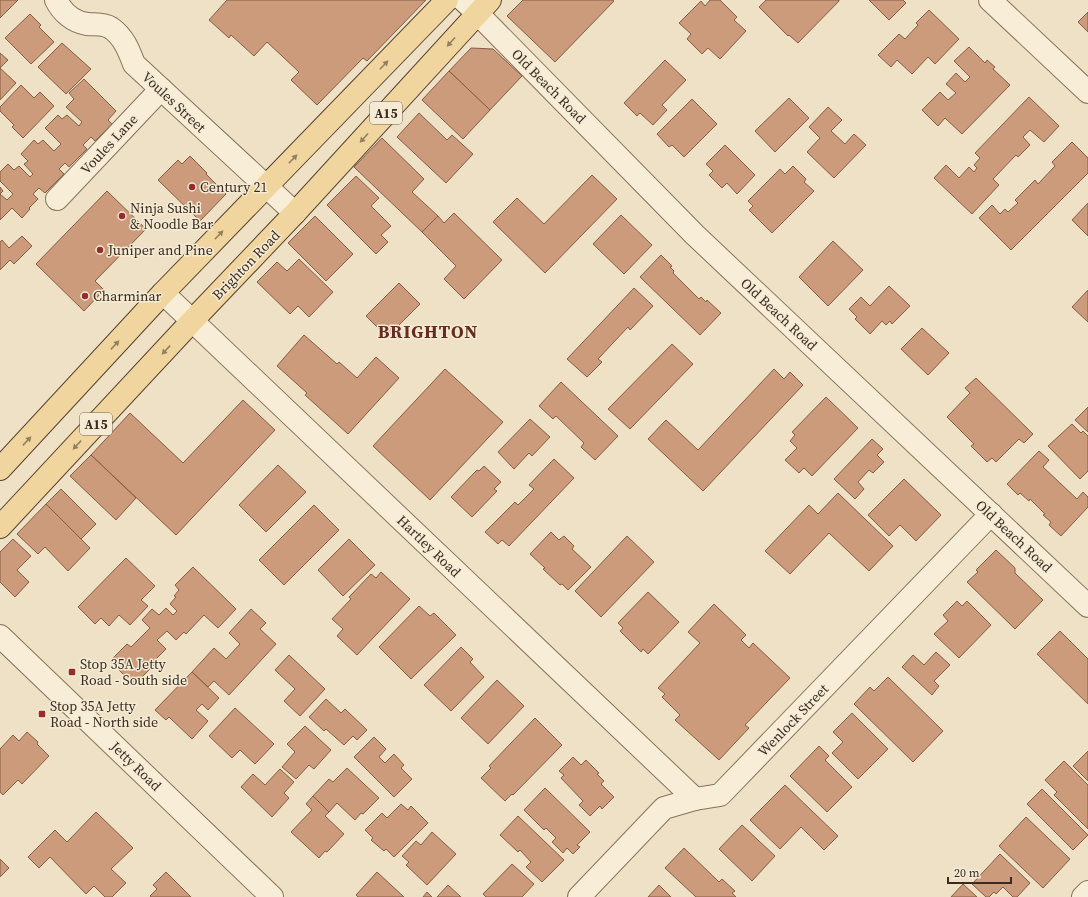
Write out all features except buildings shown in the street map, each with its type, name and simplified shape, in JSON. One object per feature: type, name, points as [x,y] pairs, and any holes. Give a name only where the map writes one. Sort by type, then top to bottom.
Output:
[{"type":"main road","name":"A15","points":[[0,469],[163,293],[447,0]]},
{"type":"main road","name":"Brighton Road","points":[[0,527],[295,213],[477,4]]},
{"type":"street","name":"Voules Street","points":[[56,0],[61,8],[74,20],[87,24],[103,24],[111,28],[126,43],[134,64],[295,213]]},
{"type":"street","points":[[990,0],[1088,92]]},
{"type":"street","name":"Old Beach Road","points":[[477,4],[695,235],[1088,606]]},
{"type":"street","name":"Voules Lane","points":[[57,198],[161,89]]},
{"type":"street","name":"Hartley Road","points":[[163,293],[695,799]]},
{"type":"street","name":"Wenlock Street","points":[[579,897],[664,808],[695,799],[720,795],[991,514]]},
{"type":"street","name":"Jetty Road","points":[[0,636],[272,897]]},
{"type":"street","points":[[1083,897],[1088,892]]},
{"type":"place","name":"Century 21","points":[[192,187]]},
{"type":"place","name":"Ninja Sushi & Noodle Bar","points":[[122,216]]},
{"type":"place","name":"Juniper and Pine","points":[[100,250]]},
{"type":"place","name":"Charminar","points":[[85,296]]},
{"type":"place","name":"Stop 35A Jetty Road - South side","points":[[72,672]]},
{"type":"place","name":"Stop 35A Jetty Road - North side","points":[[42,714]]},
{"type":"district","name":"BRIGHTON","points":[[428,332]]}]
